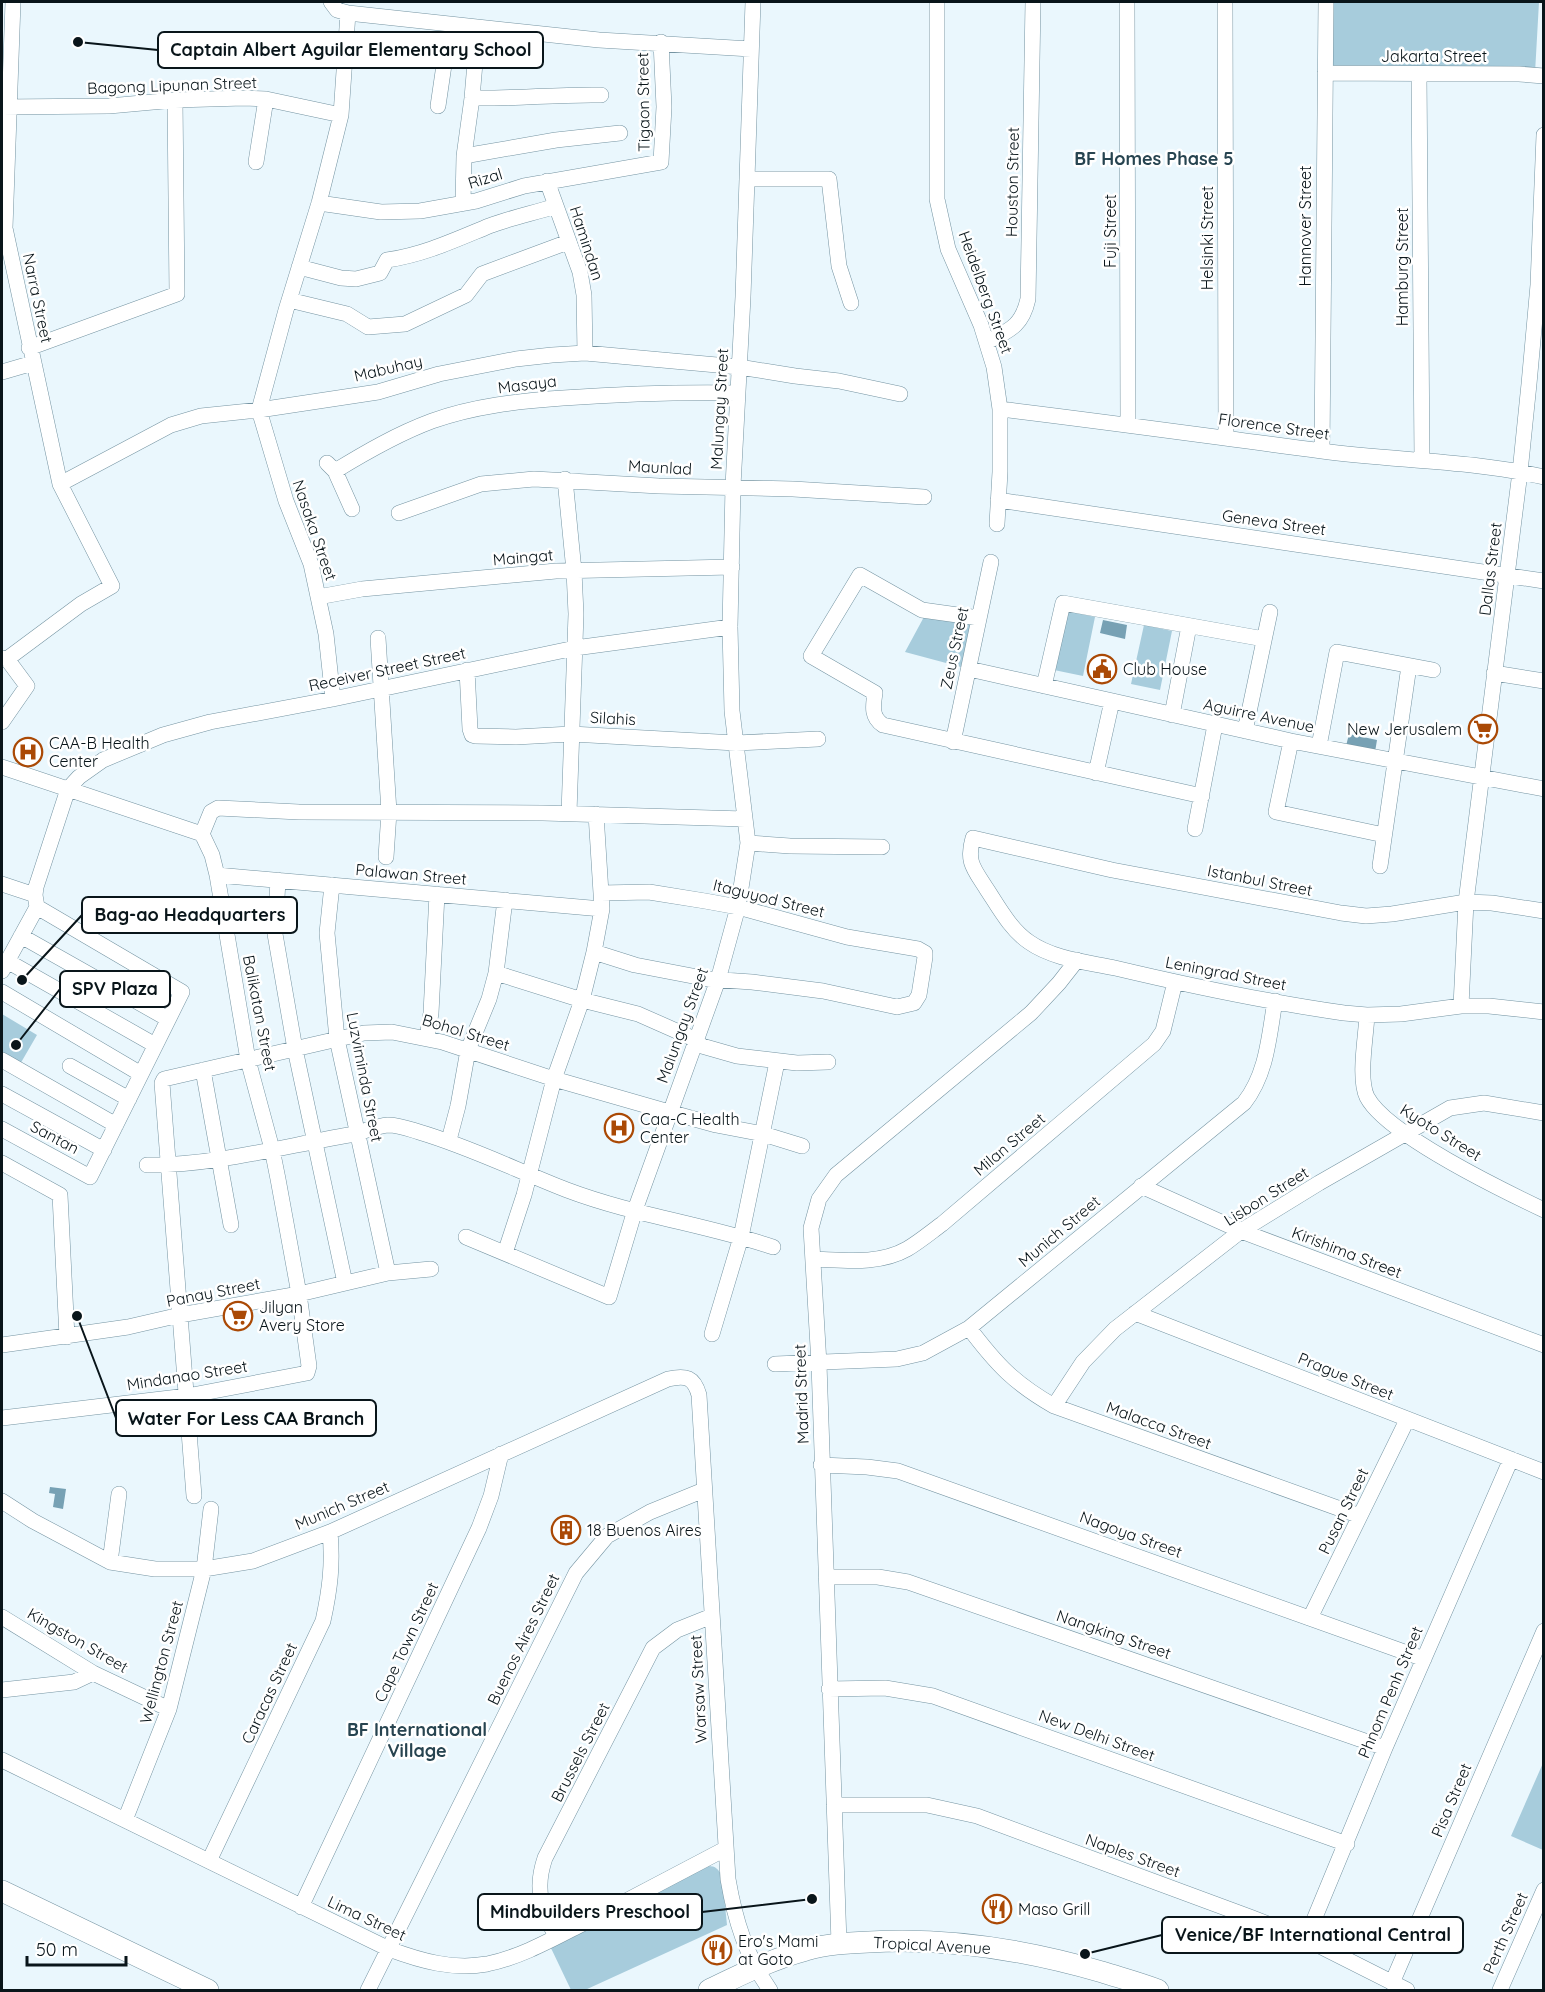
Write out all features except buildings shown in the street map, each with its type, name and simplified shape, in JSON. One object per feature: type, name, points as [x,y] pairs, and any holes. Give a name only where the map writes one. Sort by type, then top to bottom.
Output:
[{"type":"street","name":"Narra Street","points":[[4,658],[81,604],[112,586],[60,484],[3,228],[7,20],[13,2]]},
{"type":"street","points":[[331,2],[337,10],[348,13],[478,28],[599,40],[751,49]]},
{"type":"street","name":"Malungay Street","points":[[466,1237],[609,1296],[635,1210],[718,980],[738,907],[748,843],[735,743],[730,627],[733,486],[753,2]]},
{"type":"street","name":"Heidelberg Street","points":[[937,2],[937,200],[948,249],[987,342],[994,367],[1000,409],[997,524]]},
{"type":"street","name":"Houston Street","points":[[987,342],[1020,321],[1028,299],[1032,2]]},
{"type":"street","name":"Fuji Street","points":[[1127,2],[1128,424]]},
{"type":"street","name":"Helsinki Street","points":[[1225,2],[1226,438]]},
{"type":"street","name":"Hannover Street","points":[[1323,451],[1326,2]]},
{"type":"street","points":[[259,410],[289,300],[319,203],[341,115],[348,13]]},
{"type":"street","points":[[438,106],[444,65],[444,24]]},
{"type":"street","points":[[463,203],[464,156],[478,28]]},
{"type":"street","name":"Tigaon Street","points":[[661,42],[664,107],[661,162]]},
{"type":"street","name":"Jakarta Street","points":[[1325,73],[1544,76]]},
{"type":"street","name":"Hamburg Street","points":[[1419,74],[1422,460]]},
{"type":"street","points":[[472,98],[511,99],[542,95],[601,95]]},
{"type":"street","name":"Bagong Lipunan Street","points":[[6,107],[109,106],[175,100],[244,98],[266,99],[341,115]]},
{"type":"street","points":[[256,162],[266,99]]},
{"type":"street","points":[[29,348],[177,294],[179,280],[175,186],[175,100]]},
{"type":"street","points":[[464,156],[556,140],[621,133]]},
{"type":"street","name":"Dallas Street","points":[[1461,1006],[1466,902],[1481,777],[1520,472],[1536,385],[1541,286],[1544,135]]},
{"type":"street","name":"Rizal","points":[[319,203],[381,212],[420,211],[476,201],[501,192],[547,181],[661,162]]},
{"type":"street","points":[[747,179],[830,179],[839,266],[851,303]]},
{"type":"street","name":"Hamindan","points":[[547,181],[580,273],[584,296],[585,353]]},
{"type":"street","points":[[299,267],[341,278],[356,279],[380,273],[387,260],[410,257],[452,243],[490,226],[556,206]]},
{"type":"street","points":[[289,300],[347,314],[369,327],[405,324],[466,295],[482,274],[568,242]]},
{"type":"street","name":"Mabuhay","points":[[60,484],[171,425],[201,416],[259,410],[378,392],[439,374],[516,359],[585,353],[739,367],[839,381],[900,394]]},
{"type":"street","points":[[2,372],[33,363]]},
{"type":"street","name":"Masaya","points":[[352,509],[331,467],[433,421],[482,408],[527,400],[666,392],[737,393]]},
{"type":"street","name":"Florence Street","points":[[1000,409],[1323,451],[1520,472],[1544,477]]},
{"type":"street","name":"Nasaka Street","points":[[259,410],[286,501],[311,564],[326,634],[333,699]]},
{"type":"street","name":"Maunlad","points":[[399,513],[481,484],[534,479],[659,486],[733,486],[924,497]]},
{"type":"street","points":[[565,479],[576,614],[569,813]]},
{"type":"street","name":"Geneva Street","points":[[998,500],[1544,581]]},
{"type":"street","name":"Zeus Street","points":[[953,742],[991,562]]},
{"type":"street","name":"Maingat","points":[[318,597],[362,589],[574,571],[732,567]]},
{"type":"street","points":[[979,618],[922,610],[860,575],[811,656],[875,693],[873,714],[876,721],[883,725],[1202,796]]},
{"type":"street","points":[[1044,686],[1063,603],[1264,639]]},
{"type":"street","points":[[1245,731],[1270,612]]},
{"type":"street","points":[[1172,715],[1189,626]]},
{"type":"street","name":"Receiver Street Street","points":[[68,789],[79,777],[103,760],[163,735],[210,722],[333,699],[575,648],[730,627]]},
{"type":"street","points":[[378,638],[389,812],[386,857]]},
{"type":"street","points":[[1319,746],[1337,652],[1433,670]]},
{"type":"street","points":[[2,722],[27,689],[4,658]]},
{"type":"street","points":[[1380,866],[1409,666]]},
{"type":"street","name":"Aguirre Avenue","points":[[969,669],[1291,741],[1544,789]]},
{"type":"street","name":"Silahis","points":[[467,670],[472,735],[516,737],[571,734],[735,743],[818,739]]},
{"type":"street","points":[[1494,673],[1544,681]]},
{"type":"street","points":[[1096,773],[1112,701]]},
{"type":"street","points":[[1195,829],[1215,725]]},
{"type":"street","points":[[1291,741],[1276,812],[1384,835]]},
{"type":"street","points":[[2,766],[202,834],[211,812],[218,808],[299,812],[569,813],[745,819]]},
{"type":"street","points":[[68,789],[36,901],[21,936],[4,966],[155,1045]]},
{"type":"street","points":[[505,1253],[530,1174],[554,1079],[582,1000],[594,952],[601,901],[596,814]]},
{"type":"street","name":"Balikatan Street","points":[[202,834],[212,855],[217,875],[248,1060],[272,1149],[308,1351],[309,1370],[307,1373]]},
{"type":"street","name":"Istanbul Street","points":[[973,838],[1112,870],[1341,914],[1366,916],[1392,914],[1466,902],[1492,903],[1544,911]]},
{"type":"street","name":"Leningrad Street","points":[[973,838],[969,854],[972,865],[1000,910],[1014,927],[1027,941],[1042,949],[1077,960],[1314,1009],[1367,1015],[1401,1014],[1461,1006],[1544,1011]]},
{"type":"street","points":[[748,843],[882,847]]},
{"type":"street","name":"Palawan Street","points":[[217,875],[505,900],[601,901]]},
{"type":"street","points":[[278,880],[275,934],[295,1049],[345,1283]]},
{"type":"street","points":[[2,884],[36,901],[182,992],[104,1150],[2,1094]]},
{"type":"street","name":"Luzviminda Street","points":[[332,885],[327,933],[337,1039],[388,1273]]},
{"type":"street","name":"Itaguyod Street","points":[[601,901],[649,892],[738,907],[847,937],[908,946],[925,953],[919,995],[909,1006],[885,1005],[846,995],[800,988],[718,980]]},
{"type":"street","points":[[427,1038],[431,1012],[437,894]]},
{"type":"street","points":[[449,1140],[468,1050],[489,999],[496,973],[505,900]]},
{"type":"street","points":[[21,936],[168,1019]]},
{"type":"street","points":[[594,952],[635,965],[718,980]]},
{"type":"street","name":"Madrid Street","points":[[839,1943],[819,1364],[811,1228],[819,1198],[836,1175],[1031,1013],[1052,992],[1077,960]]},
{"type":"street","points":[[496,973],[582,1000],[638,1014],[696,1040],[702,1046],[737,1056],[777,1062],[828,1062]]},
{"type":"street","name":"Milan Street","points":[[813,1259],[861,1261],[880,1258],[905,1250],[942,1224],[1154,1044],[1163,1031],[1175,982]]},
{"type":"street","points":[[2,992],[141,1074]]},
{"type":"street","name":"Munich Street","points":[[775,1364],[819,1364],[897,1359],[923,1353],[969,1328],[1244,1103],[1255,1090],[1263,1071],[1275,1001]]},
{"type":"street","name":"Kyoto Street","points":[[1367,1015],[1363,1069],[1366,1096],[1381,1115],[1404,1133],[1513,1196],[1544,1210]]},
{"type":"street","name":"Bohol Street","points":[[169,1165],[162,1083],[168,1078],[364,1033],[392,1032],[427,1038],[554,1079],[716,1125],[763,1134],[801,1146]]},
{"type":"street","points":[[2,1060],[116,1125]]},
{"type":"street","points":[[712,1334],[741,1236],[777,1062]]},
{"type":"street","points":[[70,1065],[129,1099]]},
{"type":"street","points":[[203,1070],[231,1225]]},
{"type":"street","name":"Lisbon Street","points":[[1054,1406],[1070,1380],[1098,1345],[1241,1231],[1404,1133],[1438,1113],[1465,1104],[1504,1105],[1544,1113]]},
{"type":"street","points":[[147,1165],[169,1165],[219,1159],[357,1134],[387,1125],[401,1126],[449,1140],[568,1191],[685,1224],[741,1236],[773,1247]]},
{"type":"street","name":"Santan","points":[[2,1129],[90,1177],[104,1150]]},
{"type":"street","points":[[2,1163],[60,1195],[67,1337]]},
{"type":"street","points":[[169,1165],[194,1496]]},
{"type":"street","name":"Kirishima Street","points":[[1141,1186],[1241,1231],[1544,1345]]},
{"type":"street","name":"Panay Street","points":[[2,1345],[128,1327],[180,1315],[299,1294],[388,1273],[431,1269]]},
{"type":"street","name":"Prague Street","points":[[1136,1313],[1544,1472]]},
{"type":"street","name":"Malacca Street","points":[[969,1328],[1007,1374],[1030,1392],[1054,1406],[1360,1516]]},
{"type":"street","name":"Mindanao Street","points":[[2,1418],[187,1396],[307,1373]]},
{"type":"street","name":"Munich Street","points":[[2,1501],[33,1521],[110,1562],[155,1569],[204,1569],[253,1561],[330,1532],[668,1380],[680,1377],[691,1380]]},
{"type":"street","name":"Warsaw Street","points":[[691,1380],[697,1385],[699,1395],[725,1849],[732,1903],[738,1926],[756,1968],[770,1990]]},
{"type":"street","name":"Pusan Street","points":[[1310,1618],[1407,1420]]},
{"type":"street","name":"Cape Town Street","points":[[301,1907],[479,1528],[491,1496],[501,1454]]},
{"type":"street","name":"Phnom Penh Street","points":[[1306,1940],[1385,1748],[1511,1459]]},
{"type":"street","name":"Nagoya Street","points":[[821,1465],[867,1467],[898,1472],[1424,1659]]},
{"type":"street","name":"Buenos Aires Street","points":[[368,1990],[576,1573],[607,1536],[650,1512],[704,1490]]},
{"type":"street","points":[[110,1562],[119,1494]]},
{"type":"street","name":"Wellington Street","points":[[125,1820],[169,1709],[204,1569],[211,1509]]},
{"type":"street","name":"Caracas Street","points":[[209,1861],[323,1621],[330,1589],[332,1557],[330,1532]]},
{"type":"street","name":"Nangking Street","points":[[826,1577],[879,1577],[908,1582],[1385,1748]]},
{"type":"street","name":"Brussels Street","points":[[556,1937],[541,1902],[538,1888],[545,1858],[653,1648],[677,1630],[712,1616]]},
{"type":"street","name":"Kingston Street","points":[[2,1617],[93,1673],[169,1709]]},
{"type":"street","name":"Pisa Street","points":[[1392,1983],[1544,1631]]},
{"type":"street","points":[[2,1690],[74,1682],[93,1673]]},
{"type":"street","name":"New Delhi Street","points":[[829,1689],[885,1688],[933,1696],[1347,1844]]},
{"type":"street","name":"Lima Street","points":[[2,1760],[389,1949],[432,1963],[458,1966],[487,1964],[515,1956],[725,1849]]},
{"type":"street","name":"Naples Street","points":[[834,1805],[927,1805],[977,1816],[1306,1940],[1407,1990]]},
{"type":"street","name":"Perth Street","points":[[1500,1990],[1544,1890]]},
{"type":"street","points":[[2,1891],[208,1990]]},
{"type":"street","name":"Tropical Avenue","points":[[710,1990],[756,1968],[805,1950],[839,1943],[902,1940],[966,1944],[1012,1950],[1055,1959],[1151,1989]]},
{"type":"shaded area","points":[[1332,2],[1539,2],[1535,73],[1328,71]]},
{"type":"shaded area","points":[[1067,611],[1095,617],[1083,676],[1054,670]]},
{"type":"shaded area","points":[[925,615],[972,620],[961,667],[905,652]]},
{"type":"shaded area","points":[[1103,620],[1127,625],[1125,639],[1100,633]]},
{"type":"shaded area","points":[[1144,625],[1172,631],[1160,690],[1131,684]]},
{"type":"shaded area","points":[[1349,734],[1377,740],[1375,752],[1346,746]]},
{"type":"shaded area","points":[[2,1014],[37,1035],[19,1066],[2,1055]]},
{"type":"shaded area","points":[[50,1487],[66,1489],[63,1509],[53,1507],[55,1494],[49,1493]]},
{"type":"shaded area","points":[[1543,1763],[1543,1850],[1511,1836]]},
{"type":"shaded area","points":[[708,1866],[716,1868],[722,1876],[727,1925],[585,1990],[571,1990],[550,1946]]},
{"type":"place","name":"Captain Albert Aguilar Elementary School","points":[[78,42]]},
{"type":"place","name":"Club House","points":[[1102,669]]},
{"type":"place","name":"New Jerusalem","points":[[1483,729]]},
{"type":"place","name":"CAA-B Health Center","points":[[28,752]]},
{"type":"place","name":"Bag-ao Headquarters","points":[[22,980]]},
{"type":"place","name":"SPV Plaza","points":[[16,1045]]},
{"type":"place","name":"Caa-C Health Center","points":[[619,1128]]},
{"type":"place","name":"Water For Less CAA Branch","points":[[77,1316]]},
{"type":"place","name":"Jilyan Avery Store","points":[[238,1316]]},
{"type":"place","name":"18 Buenos Aires","points":[[566,1530]]},
{"type":"place","name":"Mindbuilders Preschool","points":[[812,1899]]},
{"type":"place","name":"Maso Grill","points":[[997,1909]]},
{"type":"place","name":"Ero's Mami at Goto","points":[[717,1950]]},
{"type":"place","name":"Venice/BF International Central","points":[[1085,1954]]},
{"type":"district","name":"BF Homes Phase 5","points":[[1154,158]]},
{"type":"district","name":"BF International Village","points":[[417,1739]]}]
